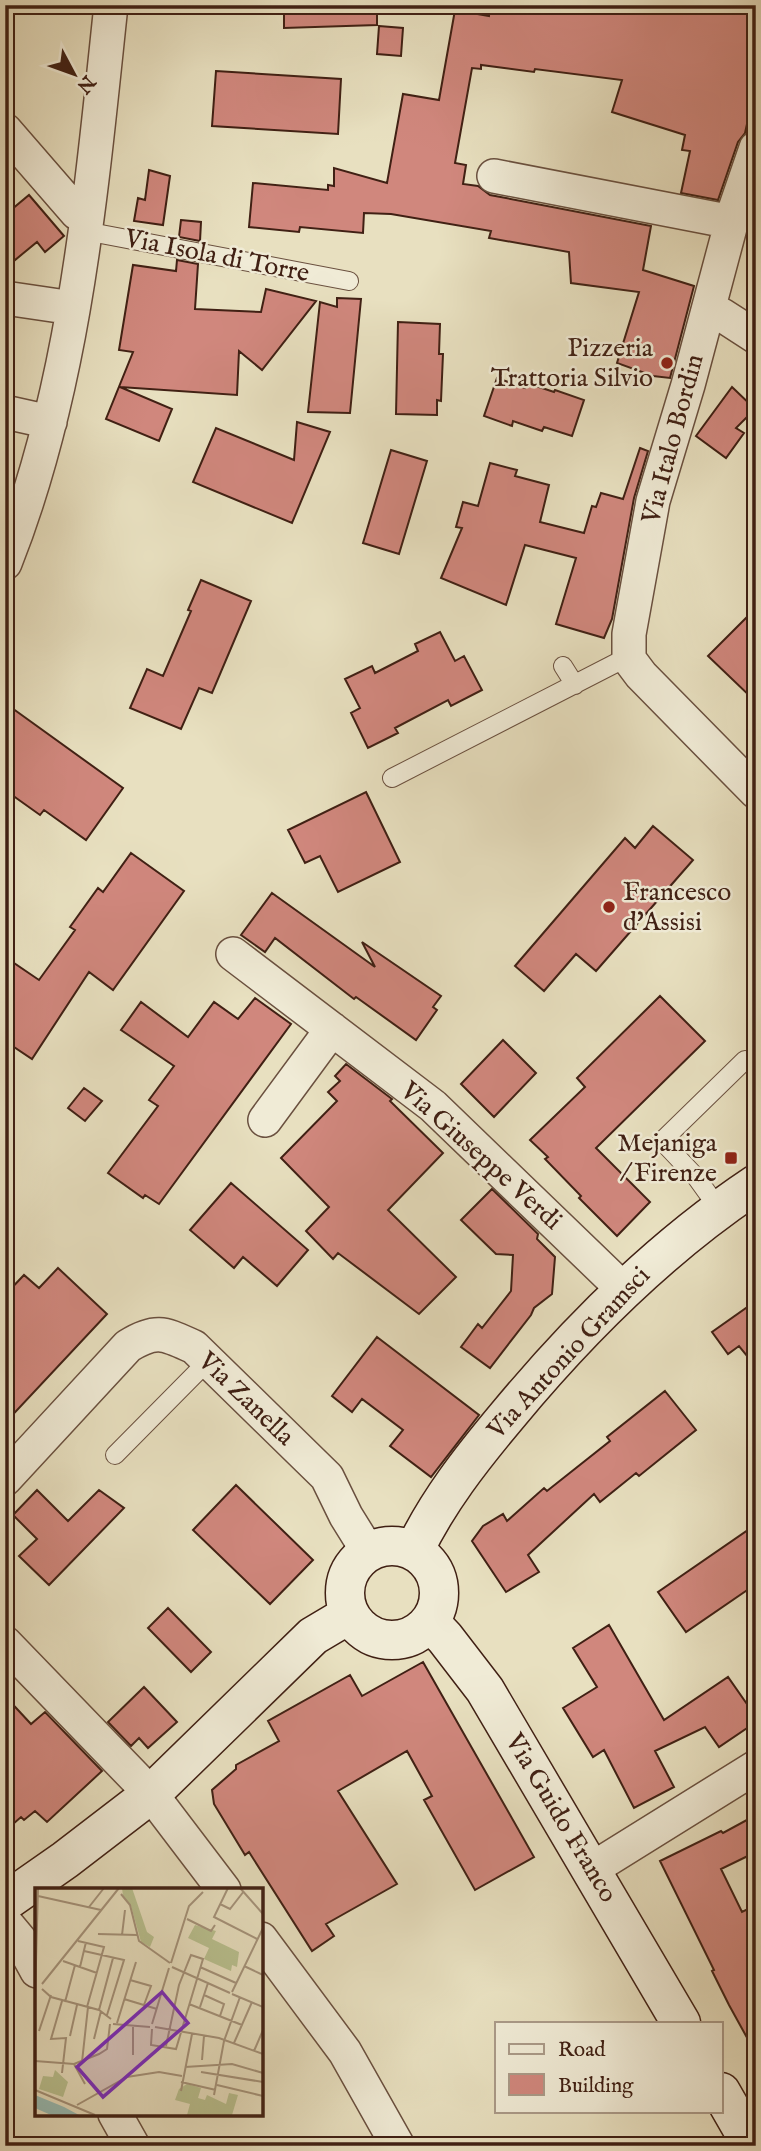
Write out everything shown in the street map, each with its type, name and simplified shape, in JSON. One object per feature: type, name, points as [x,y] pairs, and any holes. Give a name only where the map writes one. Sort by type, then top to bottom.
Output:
[{"type":"main road","name":"Via Antonio Gramsci","points":[[414,1551],[445,1495],[471,1459],[537,1380],[624,1290],[670,1248],[756,1184]]},
{"type":"main road","points":[[396,1546],[414,1551],[425,1559],[438,1583],[436,1610],[430,1622],[411,1637],[387,1641],[365,1632],[350,1614],[346,1601],[350,1573],[369,1553],[386,1547],[396,1546]]},
{"type":"main road","points":[[5,1902],[76,1853],[151,1794],[305,1642],[350,1614]]},
{"type":"main road","name":"Via Guido Franco","points":[[430,1622],[445,1637],[485,1690],[680,2022]]},
{"type":"main road","points":[[722,2094],[752,2146]]},
{"type":"street","points":[[5,563],[23,518],[50,422],[73,308],[86,225],[111,5]]},
{"type":"street","points":[[5,130],[86,225]]},
{"type":"street","name":"Via Italo Bordin","points":[[629,659],[629,634],[653,501],[732,222],[756,148]]},
{"type":"street","points":[[494,176],[732,222]]},
{"type":"street","points":[[5,298],[73,308]]},
{"type":"street","points":[[708,312],[722,315],[756,337]]},
{"type":"street","points":[[5,412],[50,422]]},
{"type":"street","points":[[629,659],[641,675],[754,787]]},
{"type":"street","name":"Via Giuseppe Verdi","points":[[233,954],[433,1106],[624,1290]]},
{"type":"street","points":[[265,1120],[332,1029]]},
{"type":"street","name":"Via Zanella","points":[[5,1479],[128,1346],[147,1334],[171,1337],[194,1348],[327,1478],[369,1553]]},
{"type":"street","points":[[5,1643],[151,1794],[222,1888]]},
{"type":"street","points":[[592,1869],[756,1767]]},
{"type":"street","points":[[5,1922],[20,1940],[35,1967]]},
{"type":"street","points":[[262,1940],[345,2052],[398,2146]]},
{"type":"street","points":[[116,2116],[133,2146]]},
{"type":"lane","name":"Via Isola di Torre","points":[[86,225],[349,281]]},
{"type":"lane","points":[[392,778],[616,663],[629,659]]},
{"type":"lane","points":[[563,666],[575,685]]},
{"type":"lane","points":[[719,1209],[696,1177],[662,1141],[745,1060]]},
{"type":"lane","points":[[115,1455],[208,1361]]},
{"type":"building","points":[[284,5],[377,5],[377,25],[284,28]]},
{"type":"building","points":[[490,5],[756,5],[756,128],[747,124],[718,200],[681,193],[690,151],[682,150],[685,135],[612,112],[622,80],[535,69],[534,72],[481,65],[481,69],[472,68],[455,163],[466,165],[463,184],[478,186],[490,195],[651,226],[643,270],[694,286],[670,378],[653,376],[617,363],[639,292],[571,283],[569,252],[489,238],[491,231],[391,214],[364,213],[363,233],[300,227],[299,232],[249,227],[253,183],[328,190],[328,185],[334,186],[334,168],[387,183],[403,94],[439,100],[455,10],[489,16]]},
{"type":"building","points":[[379,26],[403,28],[401,56],[377,54]]},
{"type":"building","points":[[216,71],[341,79],[338,134],[212,126]]},
{"type":"building","points":[[149,170],[170,176],[163,225],[134,221],[138,198],[145,200]]},
{"type":"building","points":[[29,195],[64,236],[45,252],[37,242],[15,260],[5,249],[5,215]]},
{"type":"building","points":[[181,220],[201,222],[200,241],[179,237]]},
{"type":"building","points":[[177,260],[198,264],[195,309],[261,312],[266,289],[316,301],[262,370],[239,351],[237,395],[120,387],[172,409],[159,441],[106,419],[133,352],[119,350],[133,265],[176,271]]},
{"type":"building","points":[[337,298],[361,299],[350,413],[308,412],[320,302],[337,307]]},
{"type":"building","points":[[398,322],[440,324],[439,354],[443,354],[441,401],[437,400],[437,415],[396,414]]},
{"type":"building","points":[[497,378],[525,388],[527,383],[584,400],[572,436],[544,427],[542,431],[513,421],[512,426],[484,416]]},
{"type":"building","points":[[732,387],[755,409],[736,428],[744,433],[726,458],[696,436]]},
{"type":"building","points":[[297,422],[330,432],[292,523],[193,482],[216,428],[294,460]]},
{"type":"building","points":[[640,448],[648,451],[634,498],[612,619],[604,638],[556,624],[576,558],[525,545],[506,605],[441,578],[462,528],[456,527],[463,502],[478,506],[490,463],[517,470],[515,476],[549,485],[540,522],[584,533],[592,506],[596,507],[601,493],[623,499]]},
{"type":"building","points":[[391,450],[427,461],[399,554],[363,543]]},
{"type":"building","points":[[201,580],[251,601],[212,693],[199,688],[181,729],[130,708],[147,669],[163,676],[191,611],[188,610]]},
{"type":"building","points":[[756,608],[756,702],[708,656]]},
{"type":"building","points":[[440,632],[455,661],[464,656],[482,690],[451,706],[448,700],[395,728],[398,733],[368,748],[351,713],[360,708],[345,679],[372,666],[375,673],[418,651],[415,644]]},
{"type":"building","points":[[5,703],[123,788],[86,840],[44,810],[40,815],[5,790]]},
{"type":"building","points":[[366,792],[400,862],[338,892],[320,856],[305,863],[288,830]]},
{"type":"building","name":"Francesco d'Assisi","points":[[653,826],[693,860],[596,971],[576,954],[544,991],[515,966],[625,838],[635,848]]},
{"type":"building","points":[[131,853],[184,891],[113,990],[89,972],[32,1059],[5,1041],[5,957],[39,980],[75,930],[70,927],[98,888],[103,892]]},
{"type":"building","points":[[272,893],[375,967],[362,942],[441,996],[433,1007],[437,1010],[416,1040],[356,997],[354,999],[275,938],[265,952],[241,935]]},
{"type":"building","points":[[660,996],[705,1041],[596,1148],[650,1202],[617,1236],[579,1198],[581,1196],[530,1140],[585,1087],[577,1078]]},
{"type":"building","points":[[255,998],[291,1024],[159,1204],[145,1195],[143,1198],[108,1173],[158,1106],[149,1100],[174,1066],[121,1030],[141,1002],[188,1037],[214,1002],[238,1019]]},
{"type":"building","points":[[503,1040],[536,1073],[494,1117],[461,1084]]},
{"type":"building","points":[[346,1064],[392,1099],[390,1101],[443,1153],[388,1210],[456,1277],[419,1314],[338,1253],[333,1259],[306,1231],[329,1207],[281,1158],[337,1101],[328,1092],[340,1081],[335,1076]]},
{"type":"building","points":[[84,1088],[102,1101],[85,1121],[68,1108]]},
{"type":"building","points":[[231,1183],[308,1250],[277,1286],[243,1257],[234,1268],[190,1230]]},
{"type":"building","points":[[492,1189],[538,1234],[537,1239],[555,1257],[552,1294],[534,1308],[490,1368],[461,1347],[478,1324],[482,1328],[511,1291],[513,1255],[496,1254],[461,1220]]},
{"type":"building","points":[[58,1268],[107,1314],[5,1423],[5,1295],[24,1275],[39,1288]]},
{"type":"building","points":[[756,1301],[756,1367],[739,1346],[728,1354],[712,1332]]},
{"type":"building","points":[[377,1337],[479,1415],[431,1477],[390,1446],[403,1430],[362,1399],[352,1412],[332,1396]]},
{"type":"building","points":[[665,1391],[696,1430],[639,1476],[636,1473],[600,1502],[594,1494],[528,1555],[539,1572],[506,1592],[472,1541],[483,1526],[503,1514],[507,1521],[544,1488],[547,1491],[610,1441],[607,1437]]},
{"type":"building","points":[[236,1485],[313,1560],[270,1604],[193,1530]]},
{"type":"building","points":[[37,1490],[68,1521],[99,1490],[124,1508],[49,1585],[19,1556],[37,1539],[13,1515]]},
{"type":"building","points":[[748,1530],[756,1542],[756,1584],[686,1632],[658,1592]]},
{"type":"building","points":[[168,1608],[211,1652],[191,1672],[148,1628]]},
{"type":"building","points":[[609,1625],[664,1720],[728,1677],[756,1717],[756,1722],[719,1747],[705,1727],[655,1751],[674,1787],[634,1808],[604,1750],[593,1757],[563,1708],[597,1687],[573,1648]]},
{"type":"building","points":[[423,1662],[534,1857],[475,1890],[424,1800],[432,1796],[407,1751],[338,1791],[397,1884],[326,1924],[334,1936],[312,1951],[249,1852],[245,1855],[214,1804],[212,1790],[236,1769],[236,1765],[279,1741],[268,1721],[350,1675],[362,1696]]},
{"type":"building","points":[[144,1687],[177,1722],[148,1748],[139,1738],[131,1746],[108,1722]]},
{"type":"building","points":[[5,1696],[31,1724],[45,1712],[102,1771],[47,1822],[35,1811],[24,1820],[21,1817],[5,1831]]},
{"type":"building","points":[[756,1815],[756,1852],[721,1869],[742,1912],[756,1905],[756,2054],[712,1971],[714,1970],[660,1861]]},
{"type":"place","name":"Pizzeria Trattoria Silvio","points":[[667,363]]},
{"type":"place","name":"Francesco d'Assisi","points":[[609,907]]},
{"type":"place","name":"Mejaniga / Firenze","points":[[731,1158]]}]
